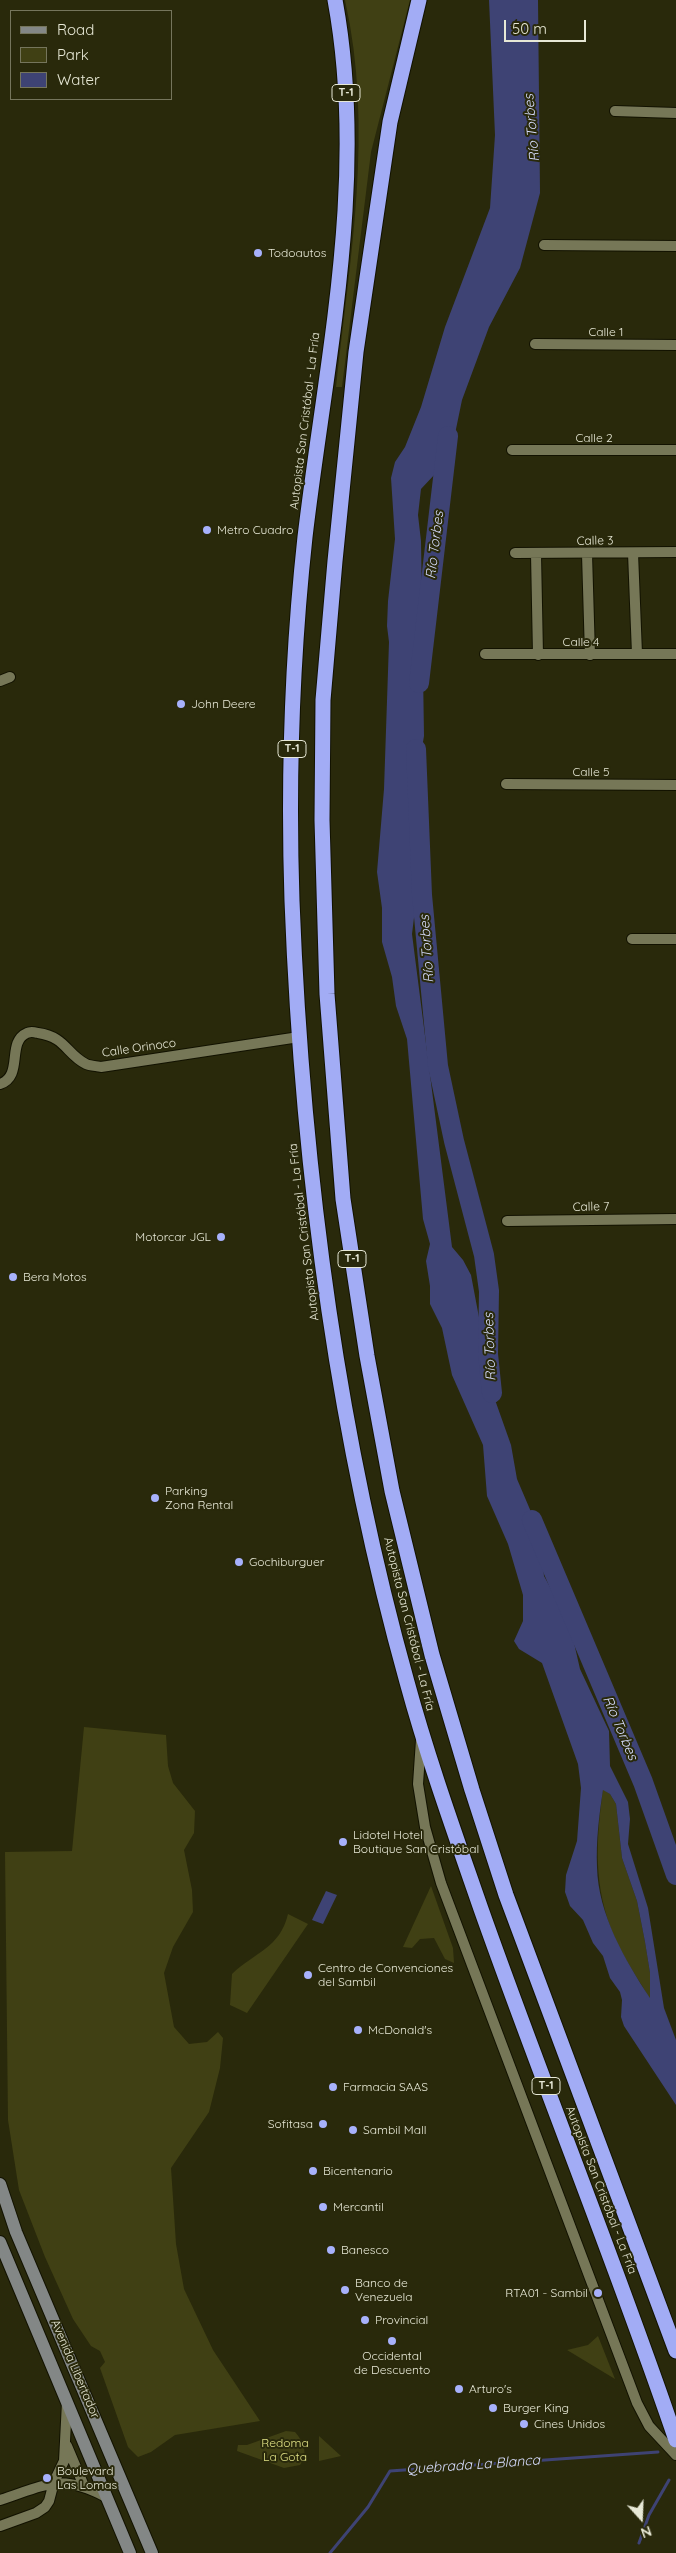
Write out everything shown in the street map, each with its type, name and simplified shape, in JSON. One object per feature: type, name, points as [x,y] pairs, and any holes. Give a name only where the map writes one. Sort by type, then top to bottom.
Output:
[{"type":"highway","name":"Autopista San Cristóbal - La Fría","points":[[335,0],[344,52],[348,187],[342,258],[324,385],[298,612],[291,801],[292,896],[299,1037],[307,1134],[328,1312],[381,1584],[422,1731],[455,1836],[512,1998],[650,2362],[676,2440]]},
{"type":"highway","name":"Autopista San Cristóbal - La Fría","points":[[419,0],[390,122],[356,352],[323,700],[322,820],[327,994],[343,1199],[367,1356],[392,1491],[432,1655],[472,1790],[506,1895],[676,2351]]},
{"type":"main road","name":"Avenida Libertador","points":[[0,2184],[16,2232],[152,2553]]},
{"type":"main road","name":"Avenida Libertador","points":[[0,2242],[130,2553]]},
{"type":"street","points":[[616,111],[676,113]]},
{"type":"street","points":[[544,245],[676,246]]},
{"type":"street","name":"Calle 1","points":[[535,344],[676,345]]},
{"type":"street","name":"Calle 2","points":[[512,450],[676,450]]},
{"type":"street","name":"Calle 3","points":[[515,553],[676,552]]},
{"type":"street","points":[[633,553],[638,654]]},
{"type":"street","points":[[536,554],[538,655]]},
{"type":"street","points":[[588,554],[590,654]]},
{"type":"street","name":"Calle 4","points":[[485,654],[676,654]]},
{"type":"street","name":"Calle 5","points":[[506,784],[676,785]]},
{"type":"street","points":[[632,939],[676,940]]},
{"type":"street","name":"Calle Orinoco","points":[[0,1084],[8,1082],[12,1076],[19,1041],[23,1035],[30,1032],[56,1038],[76,1058],[88,1065],[101,1066],[299,1037]]},
{"type":"street","name":"Calle 7","points":[[507,1221],[676,1219]]},
{"type":"street","points":[[422,1731],[418,1784],[425,1827],[441,1882],[637,2403],[649,2426],[676,2455]]},
{"type":"street","points":[[0,2526],[36,2513],[45,2507],[64,2461],[66,2445],[64,2425],[67,2402]]},
{"type":"street","points":[[66,2445],[84,2486]]},
{"type":"street","points":[[0,2500],[54,2482],[84,2486],[106,2497]]},
{"type":"green space","points":[[345,0],[410,0],[371,152],[342,387],[336,387],[353,242],[359,145],[354,49]]},
{"type":"green space","points":[[84,1727],[166,1735],[168,1766],[173,1783],[195,1811],[194,1833],[184,1850],[192,1890],[193,1912],[173,1947],[164,1973],[174,2027],[189,2044],[207,2042],[218,2032],[223,2038],[220,2068],[209,2112],[171,2168],[176,2244],[184,2289],[213,2350],[260,2421],[175,2435],[151,2452],[138,2457],[128,2447],[100,2368],[105,2362],[100,2351],[91,2346],[73,2319],[45,2257],[19,2190],[8,2120],[5,1852],[72,1851]]},
{"type":"green space","points":[[603,1789],[610,1794],[616,1804],[622,1858],[637,1901],[645,1942],[650,1973],[650,1999],[614,1936],[602,1899],[599,1881],[598,1845]]},
{"type":"green space","points":[[431,1886],[453,1948],[454,1963],[445,1959],[434,1938],[420,1939],[412,1948],[403,1947]]},
{"type":"green space","points":[[288,1914],[308,1924],[247,2013],[230,2005],[232,1974],[273,1942],[279,1935]]},
{"type":"green space","points":[[598,2336],[615,2379],[567,2350],[588,2345]]},
{"type":"green space","name":"Redoma La Gota","points":[[286,2431],[295,2432],[302,2443],[304,2456],[300,2465],[284,2468],[237,2451],[238,2445],[247,2445]]},
{"type":"green space","points":[[319,2436],[341,2456],[319,2461]]},
{"type":"water","points":[[489,0],[538,0],[540,193],[520,268],[489,327],[462,400],[450,458],[421,489],[418,515],[421,541],[424,736],[412,807],[419,877],[412,934],[452,1247],[463,1260],[471,1275],[494,1397],[511,1445],[517,1479],[540,1533],[544,1576],[569,1621],[580,1669],[609,1731],[610,1766],[628,1802],[630,1819],[628,1844],[648,1908],[664,2008],[676,2040],[676,2105],[624,2026],[621,2017],[622,2000],[620,1992],[610,1978],[603,1956],[593,1943],[583,1920],[570,1906],[565,1892],[566,1875],[577,1841],[581,1788],[578,1764],[542,1663],[519,1649],[514,1641],[523,1621],[523,1595],[508,1544],[487,1496],[483,1445],[452,1375],[442,1328],[430,1304],[430,1286],[426,1261],[430,1244],[423,1219],[407,1039],[396,1006],[392,977],[382,942],[382,908],[377,872],[384,789],[389,642],[387,626],[388,601],[395,539],[391,478],[395,462],[405,447],[421,407],[445,327],[490,208],[495,135]],"holes":[[[603,1790],[610,1794],[616,1804],[622,1858],[637,1901],[650,1973],[650,1998],[614,1936],[602,1902],[597,1867],[597,1838]]]},
{"type":"water","points":[[326,1891],[337,1895],[323,1924],[312,1920]]},
{"type":"waterway","name":"Río Torbes","points":[[419,683],[448,436]]},
{"type":"waterway","name":"Río Torbes","points":[[416,749],[422,895],[438,1066],[454,1141],[484,1255],[489,1291],[488,1354],[492,1393]]},
{"type":"waterway","name":"Río Torbes","points":[[532,1520],[643,1782],[676,1875]]},
{"type":"waterway","name":"Quebrada La Blanca","points":[[330,2553],[368,2507],[390,2471],[658,2452]]},
{"type":"waterway","points":[[639,2543],[649,2515],[669,2480]]},
{"type":"place","name":"Todoautos","points":[[258,253]]},
{"type":"place","name":"Metro Cuadro","points":[[207,530]]},
{"type":"place","name":"John Deere","points":[[181,704]]},
{"type":"place","name":"Motorcar JGL","points":[[221,1237]]},
{"type":"place","name":"Bera Motos","points":[[13,1277]]},
{"type":"place","name":"Parking Zona Rental","points":[[155,1498]]},
{"type":"place","name":"Gochiburguer","points":[[239,1562]]},
{"type":"place","name":"Lidotel Hotel Boutique San Cristóbal","points":[[343,1842]]},
{"type":"place","name":"Centro de Convenciones del Sambil","points":[[308,1975]]},
{"type":"place","name":"McDonald's","points":[[358,2030]]},
{"type":"place","name":"Farmacia SAAS","points":[[333,2087]]},
{"type":"place","name":"Sofitasa","points":[[323,2124]]},
{"type":"place","name":"Sambil Mall","points":[[353,2130]]},
{"type":"place","name":"Bicentenario","points":[[313,2171]]},
{"type":"place","name":"Mercantil","points":[[323,2207]]},
{"type":"place","name":"Banesco","points":[[331,2250]]},
{"type":"place","name":"Banco de Venezuela","points":[[345,2290]]},
{"type":"place","name":"RTA01 - Sambil","points":[[598,2293]]},
{"type":"place","name":"Provincial","points":[[365,2320]]},
{"type":"place","name":"Occidental de Descuento","points":[[392,2341]]},
{"type":"place","name":"Arturo's","points":[[459,2389]]},
{"type":"place","name":"Burger King","points":[[493,2408]]},
{"type":"place","name":"Cines Unidos","points":[[524,2424]]},
{"type":"place","name":"Boulevard Las Lomas","points":[[47,2478]]}]
